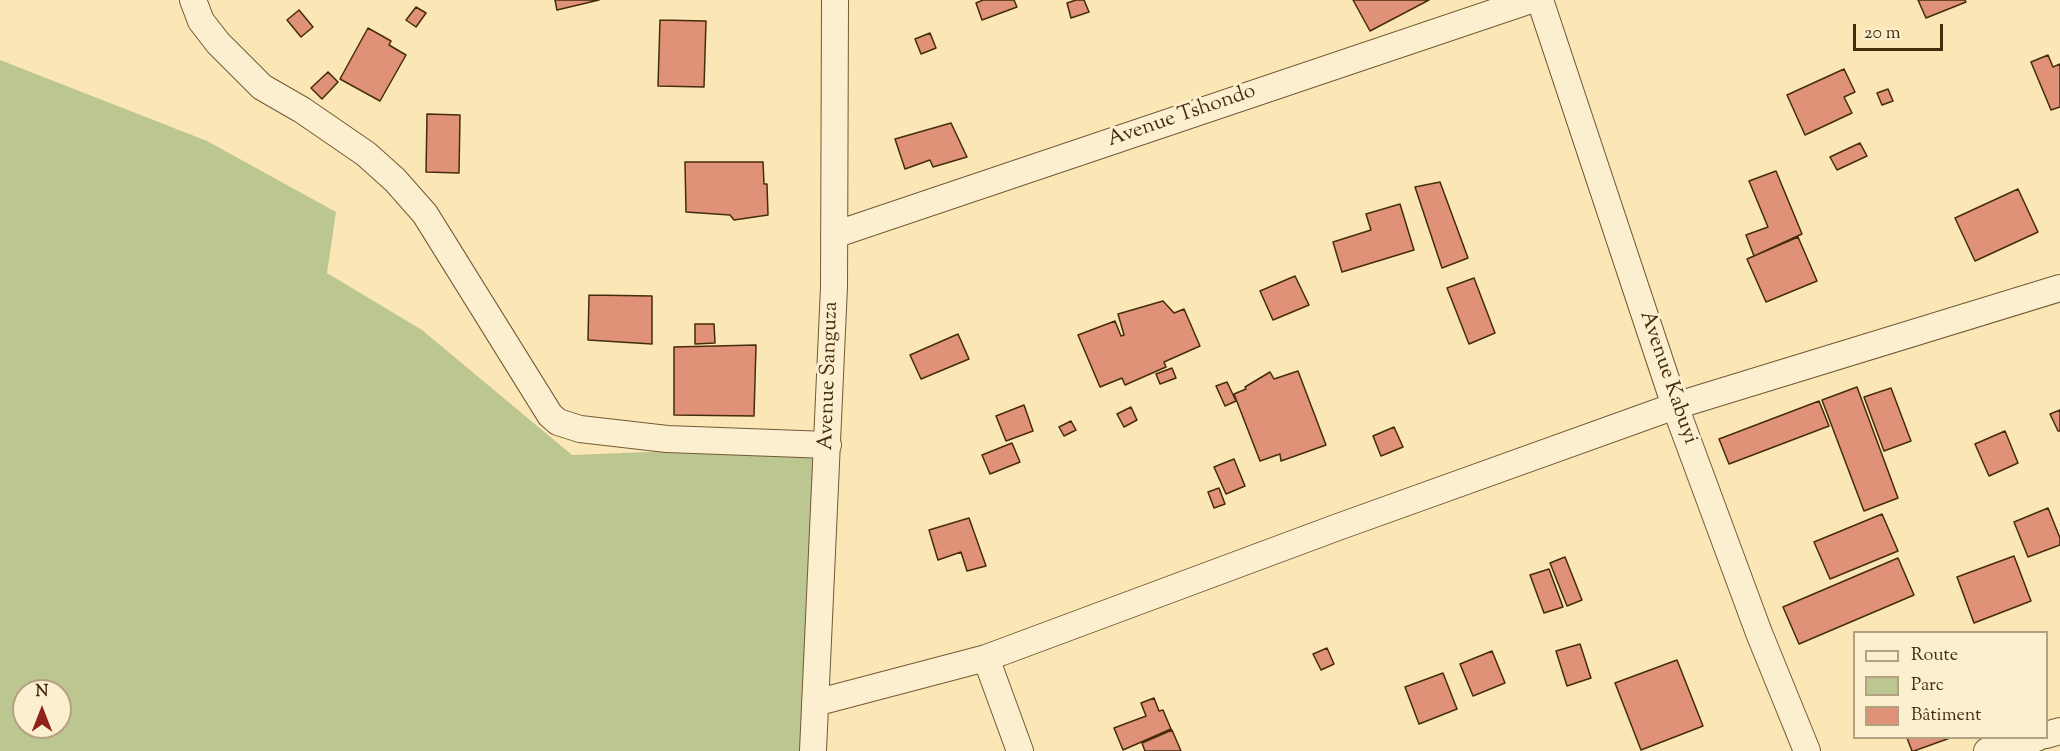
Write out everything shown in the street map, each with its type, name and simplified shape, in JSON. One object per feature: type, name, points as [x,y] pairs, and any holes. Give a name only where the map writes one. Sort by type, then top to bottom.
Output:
[{"type":"street","points":[[193,0],[201,21],[218,43],[262,87],[302,110],[366,154],[395,180],[424,214],[550,415],[558,422],[580,429],[667,439],[828,445]]},
{"type":"street","name":"Avenue Sanguza","points":[[813,751],[828,445],[834,235],[835,0]]},
{"type":"street","name":"Avenue Tshondo","points":[[834,235],[1531,0]]},
{"type":"street","name":"Avenue Kabuyi","points":[[1540,0],[1675,406],[1759,633],[1807,751]]},
{"type":"street","points":[[815,703],[986,658],[1338,526],[1675,406],[2060,288]]},
{"type":"street","points":[[986,658],[1020,751]]},
{"type":"street","points":[[1987,751],[2033,739]]},
{"type":"green space","points":[[0,60],[207,141],[336,212],[327,273],[422,330],[572,455],[828,445],[813,751],[0,751]]},
{"type":"building","points":[[555,0],[599,0],[557,10]]},
{"type":"building","points":[[983,0],[1014,0],[1017,7],[982,20],[976,3]]},
{"type":"building","points":[[1084,0],[1089,12],[1071,18],[1067,3]]},
{"type":"building","points":[[1353,0],[1429,0],[1370,31]]},
{"type":"building","points":[[1918,0],[1965,0],[1966,2],[1926,18]]},
{"type":"building","points":[[416,7],[426,13],[416,27],[406,20]]},
{"type":"building","points":[[299,10],[313,27],[301,37],[287,20]]},
{"type":"building","points":[[660,20],[706,21],[704,87],[658,86]]},
{"type":"building","points":[[368,28],[391,41],[389,45],[406,55],[380,101],[340,79]]},
{"type":"building","points":[[930,33],[936,48],[921,54],[915,39]]},
{"type":"building","points":[[2048,55],[2053,67],[2060,64],[2060,107],[2051,110],[2031,62]]},
{"type":"building","points":[[1844,69],[1855,92],[1844,97],[1852,113],[1805,135],[1787,95]]},
{"type":"building","points":[[328,72],[338,82],[322,99],[311,88]]},
{"type":"building","points":[[1888,89],[1893,101],[1882,105],[1877,93]]},
{"type":"building","points":[[427,114],[460,115],[459,173],[426,172]]},
{"type":"building","points":[[951,123],[967,157],[933,167],[930,160],[905,169],[895,139]]},
{"type":"building","points":[[1860,143],[1867,156],[1837,170],[1830,157]]},
{"type":"building","points":[[685,162],[763,162],[764,184],[767,184],[768,215],[734,220],[730,215],[686,212]]},
{"type":"building","points":[[1776,171],[1802,234],[1754,256],[1746,235],[1768,227],[1749,181]]},
{"type":"building","points":[[1440,182],[1468,258],[1442,268],[1415,187]]},
{"type":"building","points":[[2018,189],[2038,232],[1975,261],[1955,218]]},
{"type":"building","points":[[1400,204],[1414,250],[1342,272],[1333,242],[1371,230],[1366,214]]},
{"type":"building","points":[[1798,237],[1817,281],[1766,302],[1747,259]]},
{"type":"building","points":[[1295,276],[1309,305],[1273,320],[1260,291]]},
{"type":"building","points":[[1474,278],[1495,333],[1469,344],[1447,288]]},
{"type":"building","points":[[589,295],[652,296],[652,344],[588,340]]},
{"type":"building","points":[[1163,301],[1174,313],[1184,309],[1200,346],[1164,362],[1166,367],[1125,385],[1122,378],[1100,387],[1078,335],[1115,321],[1121,336],[1124,335],[1118,314]]},
{"type":"building","points":[[695,324],[714,324],[715,343],[695,344]]},
{"type":"building","points":[[958,334],[969,359],[921,379],[910,355]]},
{"type":"building","points":[[756,345],[754,416],[674,415],[674,347]]},
{"type":"building","points":[[1172,368],[1176,378],[1160,384],[1156,374]]},
{"type":"building","points":[[1298,371],[1326,445],[1281,461],[1280,454],[1260,461],[1234,394],[1246,389],[1245,387],[1270,372],[1274,379]]},
{"type":"building","points":[[1227,382],[1236,401],[1225,406],[1216,386]]},
{"type":"building","points":[[1857,387],[1898,498],[1864,511],[1822,400]]},
{"type":"building","points":[[1891,388],[1911,441],[1884,451],[1864,397]]},
{"type":"building","points":[[1819,401],[1829,426],[1729,464],[1719,439]]},
{"type":"building","points":[[1024,405],[1033,431],[1006,441],[996,416]]},
{"type":"building","points":[[1131,407],[1137,420],[1124,427],[1117,414]]},
{"type":"building","points":[[2060,410],[2060,431],[2058,431],[2050,414]]},
{"type":"building","points":[[1071,421],[1076,430],[1064,436],[1059,427]]},
{"type":"building","points":[[1394,427],[1403,447],[1381,456],[1373,436]]},
{"type":"building","points":[[2005,431],[2018,463],[1989,476],[1975,444]]},
{"type":"building","points":[[1012,443],[1020,462],[990,474],[982,455]]},
{"type":"building","points":[[1234,459],[1245,486],[1226,494],[1214,467]]},
{"type":"building","points":[[1219,488],[1225,504],[1214,508],[1208,492]]},
{"type":"building","points":[[2048,508],[2060,538],[2060,545],[2028,557],[2014,522]]},
{"type":"building","points":[[1882,514],[1898,551],[1830,579],[1814,542]]},
{"type":"building","points":[[969,518],[986,566],[967,571],[961,552],[938,560],[929,530]]},
{"type":"building","points":[[2014,556],[2031,601],[1974,623],[1957,577]]},
{"type":"building","points":[[1565,557],[1582,600],[1567,606],[1550,563]]},
{"type":"building","points":[[1898,558],[1914,595],[1799,644],[1783,607]]},
{"type":"building","points":[[1549,569],[1563,607],[1544,613],[1530,575]]},
{"type":"building","points":[[1580,644],[1591,678],[1567,686],[1556,651]]},
{"type":"building","points":[[1327,648],[1334,664],[1321,670],[1313,654]]},
{"type":"building","points":[[1492,651],[1505,683],[1473,696],[1460,664]]},
{"type":"building","points":[[1677,660],[1703,726],[1641,750],[1615,683]]},
{"type":"building","points":[[1443,673],[1457,709],[1419,724],[1405,687]]},
{"type":"building","points":[[1154,698],[1159,711],[1163,710],[1171,729],[1123,750],[1114,728],[1146,716],[1141,703]]},
{"type":"building","points":[[1172,730],[1181,751],[1145,751],[1142,743]]},
{"type":"building","points":[[1907,739],[1947,739],[1914,751]]}]
